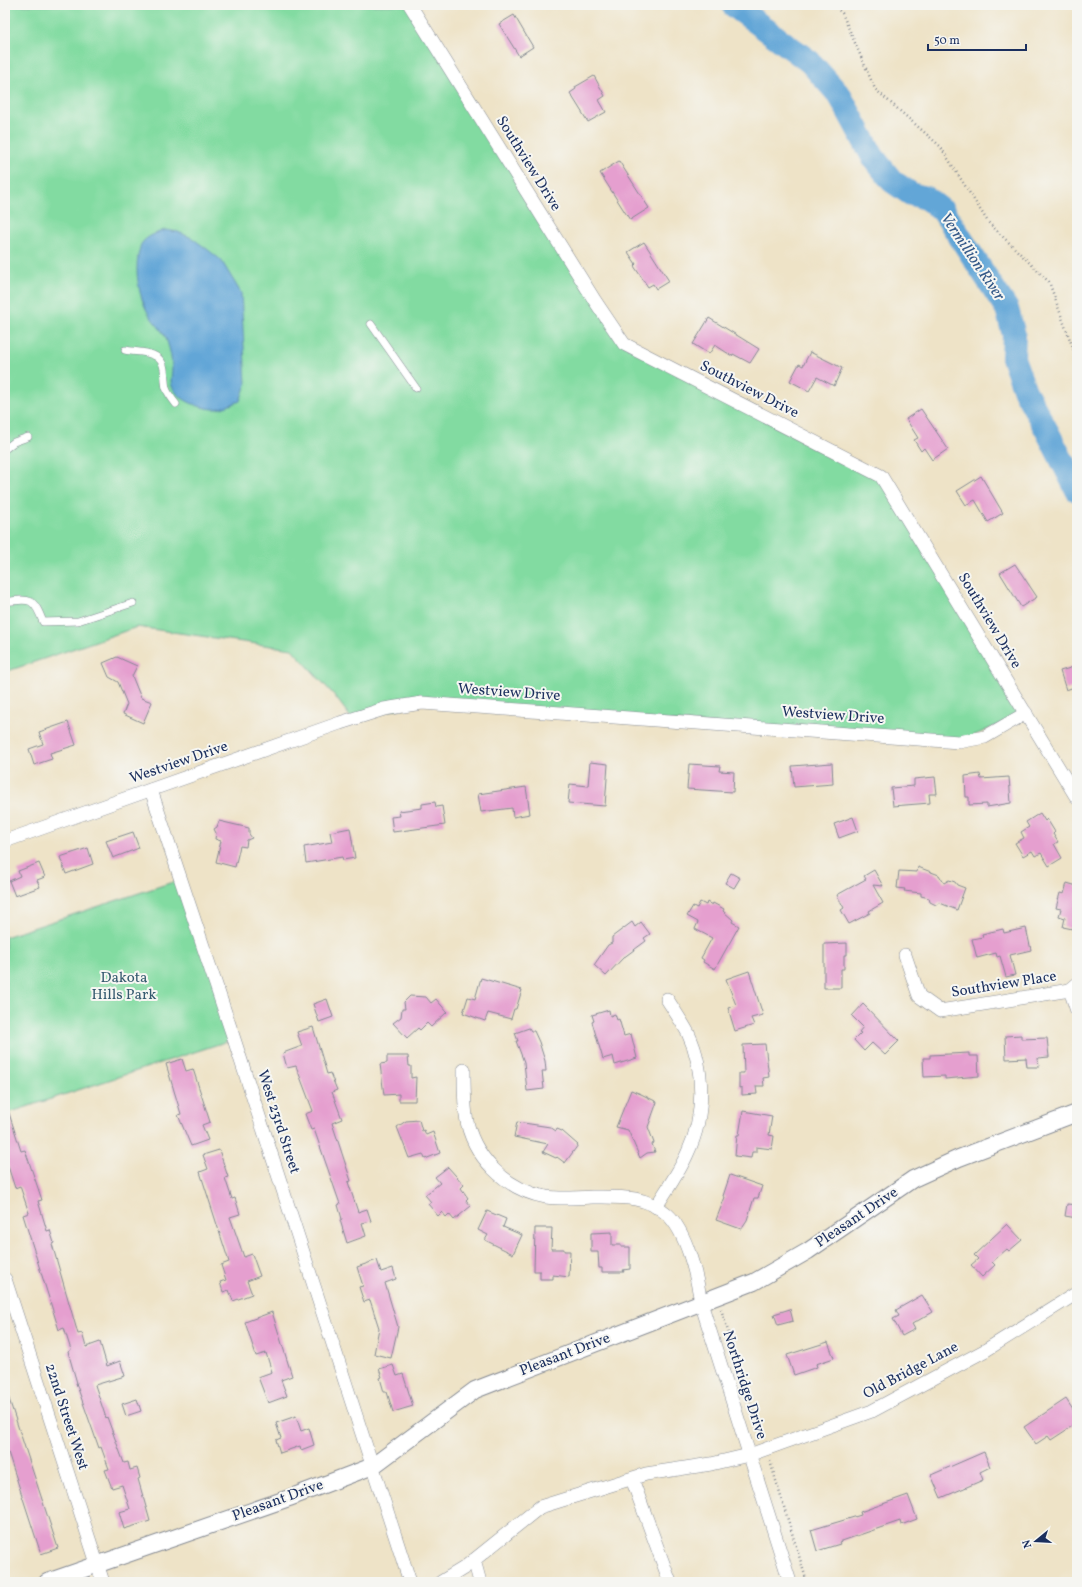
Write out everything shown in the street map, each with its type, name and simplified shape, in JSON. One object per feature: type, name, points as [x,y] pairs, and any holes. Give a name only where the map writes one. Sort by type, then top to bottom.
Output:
[{"type":"street","name":"Southview Drive","points":[[410,5],[595,301],[624,344],[882,476],[1077,798]]},
{"type":"street","name":"Westview Drive","points":[[5,841],[346,721],[384,709],[422,703],[959,742],[985,737],[1026,713]]},
{"type":"street","name":"West 23rd Street","points":[[151,790],[234,1039],[410,1582]]},
{"type":"street","name":"Southview Place","points":[[905,956],[919,996],[940,1011],[1074,987]]},
{"type":"street","points":[[1074,987],[1077,1011]]},
{"type":"street","points":[[656,1207],[689,1150],[696,1131],[700,1102],[699,1072],[693,1047],[688,1033],[667,999]]},
{"type":"street","name":"Northridge Drive","points":[[464,1070],[466,1116],[471,1134],[484,1158],[504,1178],[528,1192],[546,1196],[630,1198],[648,1202],[667,1214],[675,1223],[681,1233],[698,1277],[701,1303],[790,1582]]},
{"type":"street","name":"Pleasant Drive","points":[[47,1582],[289,1498],[373,1466],[475,1390],[754,1282],[808,1251],[913,1179],[966,1155],[1077,1113]]},
{"type":"street","name":"22nd Street West","points":[[5,1279],[102,1582]]},
{"type":"street","name":"Old Bridge Lane","points":[[441,1582],[474,1560],[540,1507],[646,1474],[711,1464],[750,1455],[872,1410],[986,1350],[1077,1292]]},
{"type":"street","points":[[632,1479],[670,1582]]},
{"type":"street","points":[[474,1560],[480,1582]]},
{"type":"lane","points":[[371,324],[416,388]]},
{"type":"lane","points":[[125,350],[154,355],[161,360],[169,396],[176,404]]},
{"type":"lane","points":[[5,449],[14,442],[28,437]]},
{"type":"lane","points":[[5,602],[17,600],[32,601],[36,606],[43,622],[78,621],[133,603]]},
{"type":"path","points":[[833,5],[842,13],[875,89],[940,146],[988,222],[1049,282],[1077,359]]},
{"type":"path","points":[[728,1306],[721,1309],[787,1513],[807,1582]]},
{"type":"green space","points":[[5,5],[410,5],[624,344],[881,476],[1026,713],[959,742],[422,703],[352,719],[334,695],[292,649],[137,627],[5,672]]},
{"type":"green space","name":"Dakota Hills Park","points":[[182,879],[234,1039],[5,1114],[5,937]]},
{"type":"water","points":[[165,230],[178,232],[192,238],[221,260],[241,293],[246,384],[240,401],[225,407],[216,409],[204,408],[185,400],[175,391],[171,380],[171,354],[166,337],[150,316],[143,302],[137,276],[140,247],[141,244],[149,237]]},
{"type":"building","points":[[514,15],[533,47],[519,56],[499,24]]},
{"type":"building","points":[[594,76],[605,96],[599,100],[606,112],[588,122],[570,93],[576,89],[575,87]]},
{"type":"building","points":[[619,161],[649,208],[630,220],[600,173]]},
{"type":"building","points":[[644,242],[669,281],[656,289],[653,284],[648,287],[634,266],[636,264],[628,252]]},
{"type":"building","points":[[709,318],[759,349],[750,363],[733,354],[732,356],[715,345],[709,354],[693,344]]},
{"type":"building","points":[[810,352],[842,368],[834,386],[817,377],[809,391],[790,381],[799,364],[803,366]]},
{"type":"building","points":[[921,409],[948,449],[932,460],[924,448],[921,451],[914,440],[918,438],[906,419]]},
{"type":"building","points":[[981,476],[1003,513],[988,522],[975,500],[966,505],[957,491]]},
{"type":"building","points":[[1015,564],[1037,597],[1021,607],[1000,573]]},
{"type":"building","points":[[117,657],[137,666],[132,676],[141,698],[152,702],[143,723],[123,714],[127,704],[118,682],[109,677],[103,663]]},
{"type":"building","points":[[1077,666],[1077,686],[1066,690],[1060,671]]},
{"type":"building","points":[[68,722],[76,745],[50,753],[52,759],[34,765],[29,749],[43,744],[39,732]]},
{"type":"building","points":[[590,762],[608,764],[605,806],[568,803],[570,784],[588,786]]},
{"type":"building","points":[[832,763],[833,784],[794,787],[792,766]]},
{"type":"building","points":[[689,764],[720,766],[719,771],[734,772],[733,792],[687,789]]},
{"type":"building","points":[[980,774],[981,779],[1009,777],[1011,803],[987,807],[987,804],[969,805],[969,797],[966,797],[965,776]]},
{"type":"building","points":[[935,777],[937,794],[929,794],[930,803],[893,806],[891,788],[914,786],[914,779]]},
{"type":"building","points":[[526,787],[530,814],[513,817],[512,808],[481,812],[478,794]]},
{"type":"building","points":[[435,802],[436,807],[442,806],[445,825],[393,832],[391,817],[400,816],[399,811],[422,808],[422,804]]},
{"type":"building","points":[[1040,813],[1045,821],[1047,819],[1055,832],[1053,834],[1058,842],[1054,844],[1062,858],[1049,866],[1041,853],[1035,856],[1032,851],[1023,856],[1015,843],[1024,838],[1021,832],[1029,827],[1026,822]]},
{"type":"building","points":[[853,817],[858,831],[839,838],[834,824]]},
{"type":"building","points":[[219,821],[249,828],[249,834],[252,838],[247,840],[246,847],[240,846],[235,867],[216,862],[221,841],[215,839],[216,833],[214,829],[217,827]]},
{"type":"building","points":[[350,828],[355,858],[343,860],[342,857],[306,863],[304,847],[332,842],[330,832]]},
{"type":"building","points":[[133,832],[139,848],[113,858],[106,841]]},
{"type":"building","points":[[88,848],[93,864],[66,874],[60,857]]},
{"type":"building","points":[[39,863],[45,877],[37,880],[40,887],[15,896],[9,881],[20,876],[18,871]]},
{"type":"building","points":[[918,867],[939,875],[944,883],[949,880],[965,888],[957,910],[940,903],[936,905],[930,902],[929,898],[921,896],[921,893],[904,891],[905,889],[897,888],[899,871],[917,872]]},
{"type":"building","points":[[874,870],[883,886],[873,885],[883,903],[869,911],[870,913],[849,924],[841,910],[844,908],[837,895],[866,879],[864,876]]},
{"type":"building","points":[[731,873],[740,878],[734,888],[725,883]]},
{"type":"building","points":[[1067,883],[1077,886],[1077,930],[1063,927],[1065,918],[1059,916],[1061,909],[1056,908],[1060,893],[1064,894]]},
{"type":"building","points":[[700,902],[706,905],[707,902],[712,905],[713,903],[724,909],[723,911],[733,920],[732,922],[739,926],[715,969],[703,962],[704,960],[701,958],[712,938],[695,929],[698,922],[687,916],[693,906],[697,908]]},
{"type":"building","points":[[632,922],[635,927],[641,922],[650,934],[644,938],[646,941],[623,958],[606,976],[594,965],[608,945],[612,943],[612,937]]},
{"type":"building","points":[[1026,928],[1031,950],[1010,955],[1015,975],[1006,977],[1000,956],[997,957],[996,953],[977,958],[972,939],[983,937],[982,934],[1003,929],[1004,933]]},
{"type":"building","points":[[847,943],[847,955],[844,955],[844,969],[841,969],[841,988],[824,988],[824,944]]},
{"type":"building","points":[[749,971],[763,1015],[751,1018],[754,1025],[735,1031],[728,1008],[736,1005],[726,979]]},
{"type":"building","points":[[481,978],[522,990],[511,1019],[488,1013],[485,1021],[463,1013],[468,997],[475,999]]},
{"type":"building","points":[[410,996],[426,997],[431,1003],[436,999],[447,1012],[431,1027],[427,1023],[420,1030],[418,1028],[407,1038],[393,1023],[401,1017],[402,1009],[405,1009],[404,1002]]},
{"type":"building","points":[[327,999],[333,1017],[319,1022],[313,1004]]},
{"type":"building","points":[[863,1004],[899,1041],[885,1055],[872,1043],[864,1051],[854,1040],[861,1033],[859,1032],[863,1027],[852,1016]]},
{"type":"building","points":[[609,1010],[610,1016],[615,1014],[617,1020],[619,1019],[624,1036],[631,1034],[637,1058],[615,1065],[613,1056],[603,1059],[592,1022],[594,1021],[592,1015]]},
{"type":"building","points":[[313,1027],[327,1074],[330,1073],[337,1090],[332,1092],[342,1119],[332,1123],[351,1181],[348,1182],[358,1212],[367,1209],[371,1221],[362,1223],[366,1236],[347,1243],[340,1220],[342,1219],[338,1205],[340,1204],[314,1129],[311,1130],[305,1114],[313,1111],[296,1066],[287,1068],[283,1053],[302,1046],[297,1032]]},
{"type":"building","points":[[529,1028],[531,1031],[534,1031],[539,1042],[545,1061],[546,1071],[542,1071],[544,1089],[527,1091],[524,1062],[516,1041],[518,1041],[515,1033]]},
{"type":"building","points":[[1021,1035],[1021,1039],[1047,1038],[1049,1057],[1038,1058],[1039,1067],[1027,1067],[1026,1058],[1006,1059],[1005,1036]]},
{"type":"building","points":[[765,1044],[769,1077],[763,1078],[764,1086],[756,1086],[757,1094],[742,1095],[742,1087],[739,1088],[739,1073],[744,1073],[743,1045]]},
{"type":"building","points":[[969,1053],[969,1056],[978,1056],[979,1076],[945,1079],[945,1076],[924,1077],[923,1058],[930,1058],[930,1055]]},
{"type":"building","points":[[387,1056],[408,1056],[409,1066],[411,1066],[411,1078],[416,1077],[415,1101],[399,1101],[399,1094],[384,1095],[380,1064],[387,1063]]},
{"type":"building","points":[[182,1059],[186,1071],[193,1069],[210,1122],[202,1125],[208,1140],[191,1146],[178,1115],[181,1114],[166,1064]]},
{"type":"building","points":[[631,1090],[657,1102],[648,1127],[654,1143],[652,1144],[655,1152],[647,1153],[640,1158],[628,1130],[616,1127]]},
{"type":"building","points":[[5,1107],[7,1107],[21,1151],[25,1150],[42,1200],[38,1201],[47,1231],[50,1230],[54,1243],[52,1244],[78,1334],[82,1333],[86,1347],[100,1342],[107,1366],[120,1361],[125,1376],[95,1385],[124,1463],[128,1462],[130,1470],[137,1468],[140,1478],[138,1479],[150,1521],[124,1529],[119,1512],[130,1509],[122,1485],[112,1488],[105,1470],[109,1469],[101,1447],[99,1448],[76,1383],[68,1352],[71,1350],[64,1328],[59,1330],[23,1215],[29,1213],[20,1186],[15,1188],[5,1157]]},
{"type":"building","points":[[743,1111],[772,1116],[769,1135],[774,1136],[772,1149],[756,1147],[756,1152],[752,1152],[751,1158],[735,1156],[737,1135],[739,1135]]},
{"type":"building","points":[[419,1120],[422,1131],[424,1130],[426,1135],[433,1132],[440,1153],[425,1159],[423,1154],[409,1158],[397,1127],[406,1121]]},
{"type":"building","points":[[517,1122],[550,1127],[556,1131],[557,1129],[562,1131],[578,1145],[565,1163],[557,1157],[556,1158],[543,1152],[548,1144],[514,1137]]},
{"type":"building","points":[[219,1150],[228,1177],[225,1178],[232,1199],[235,1198],[240,1214],[230,1217],[244,1257],[252,1254],[260,1276],[247,1281],[252,1294],[233,1301],[229,1290],[223,1292],[220,1282],[226,1280],[221,1265],[229,1262],[200,1172],[208,1169],[203,1155]]},
{"type":"building","points":[[448,1167],[464,1185],[461,1188],[468,1198],[466,1200],[471,1206],[454,1220],[449,1214],[446,1217],[442,1212],[438,1216],[428,1204],[431,1202],[425,1195],[440,1183],[435,1177]]},
{"type":"building","points":[[730,1175],[762,1186],[758,1198],[754,1198],[747,1220],[741,1229],[716,1220],[725,1197],[723,1196]]},
{"type":"building","points":[[1067,1204],[1077,1205],[1077,1218],[1065,1216]]},
{"type":"building","points":[[487,1211],[506,1219],[503,1227],[522,1235],[513,1254],[485,1240],[488,1235],[478,1230]]},
{"type":"building","points":[[1007,1224],[1022,1240],[1009,1251],[1007,1249],[992,1262],[995,1265],[982,1277],[971,1265],[978,1259],[974,1255]]},
{"type":"building","points":[[535,1228],[552,1228],[551,1249],[564,1249],[564,1251],[570,1251],[569,1277],[553,1275],[553,1279],[540,1279],[540,1271],[534,1271]]},
{"type":"building","points":[[612,1232],[612,1245],[630,1247],[630,1269],[623,1270],[624,1272],[602,1272],[602,1268],[599,1268],[598,1252],[591,1252],[591,1233]]},
{"type":"building","points":[[377,1260],[381,1272],[393,1268],[396,1279],[385,1283],[398,1327],[391,1358],[374,1354],[379,1328],[370,1300],[364,1302],[359,1287],[363,1286],[357,1267]]},
{"type":"building","points":[[922,1295],[933,1312],[912,1324],[915,1329],[902,1336],[893,1319],[899,1316],[896,1310]]},
{"type":"building","points":[[790,1309],[793,1321],[778,1325],[774,1314]]},
{"type":"building","points":[[272,1312],[292,1376],[281,1380],[287,1396],[268,1403],[258,1377],[272,1372],[266,1353],[256,1356],[245,1322]]},
{"type":"building","points":[[828,1342],[834,1358],[816,1364],[817,1367],[794,1375],[787,1355]]},
{"type":"building","points":[[393,1365],[397,1376],[403,1374],[413,1406],[393,1412],[387,1392],[384,1392],[380,1378],[382,1377],[379,1369]]},
{"type":"building","points":[[5,1393],[7,1393],[58,1548],[41,1554],[5,1443]]},
{"type":"building","points":[[137,1399],[141,1411],[126,1416],[122,1404]]},
{"type":"building","points":[[1066,1399],[1077,1416],[1077,1423],[1051,1440],[1048,1436],[1036,1444],[1024,1427]]},
{"type":"building","points":[[296,1416],[301,1431],[309,1428],[314,1445],[301,1450],[300,1446],[280,1453],[276,1440],[281,1438],[276,1423]]},
{"type":"building","points":[[984,1452],[990,1467],[980,1472],[983,1480],[941,1498],[931,1475]]},
{"type":"building","points":[[908,1495],[917,1519],[901,1525],[900,1521],[839,1542],[840,1544],[817,1551],[811,1530],[861,1515],[860,1512]]},
{"type":"waterway","name":"Vermillion River","points":[[733,5],[810,62],[840,96],[873,157],[892,181],[911,194],[926,198],[943,211],[1007,309],[1014,335],[1013,358],[1025,391],[1077,490]]}]
